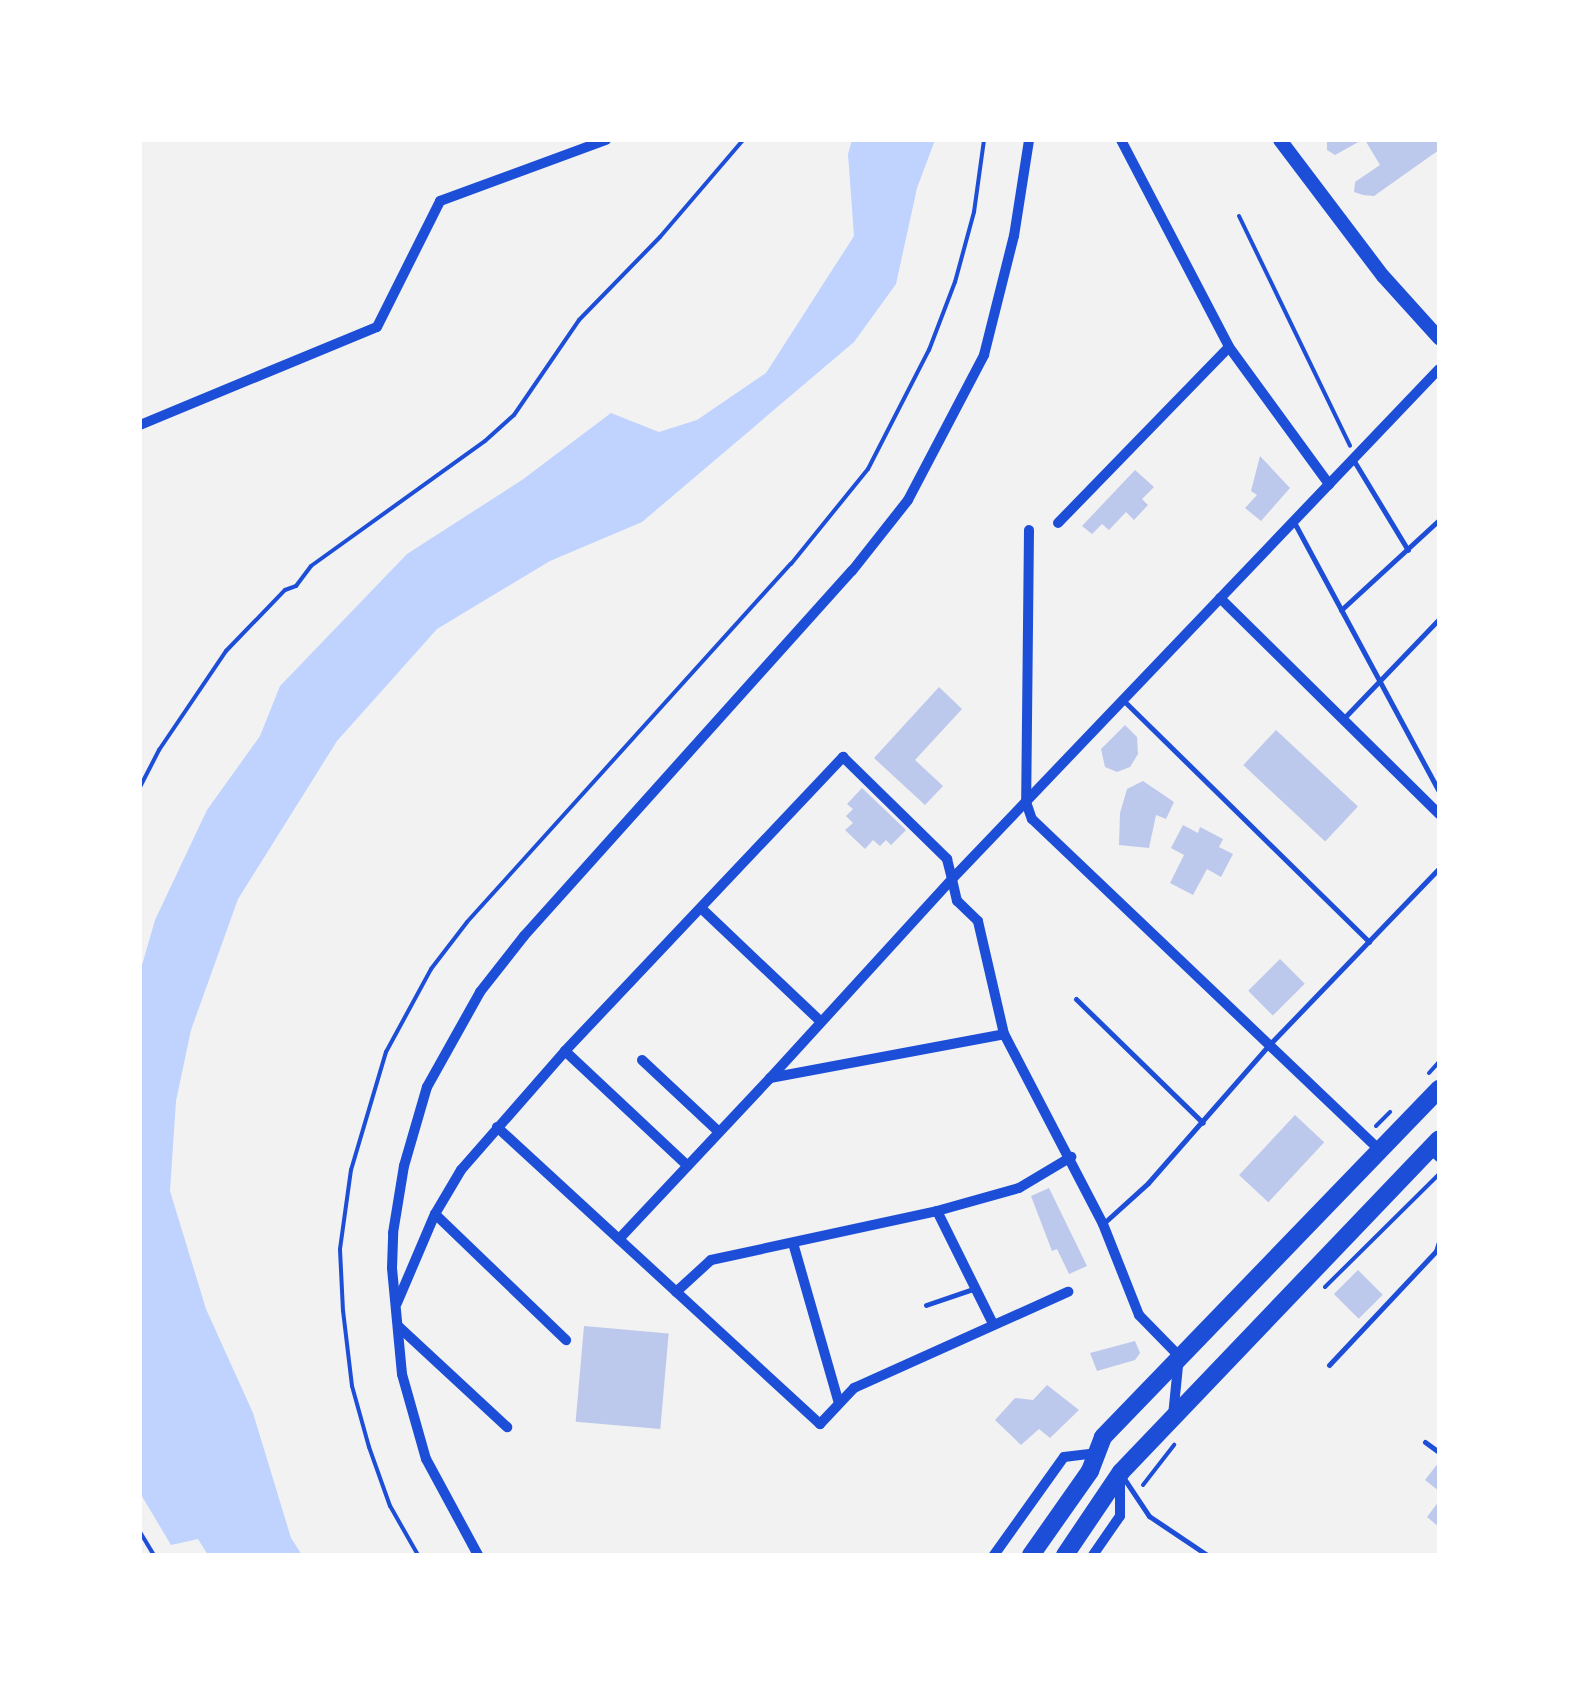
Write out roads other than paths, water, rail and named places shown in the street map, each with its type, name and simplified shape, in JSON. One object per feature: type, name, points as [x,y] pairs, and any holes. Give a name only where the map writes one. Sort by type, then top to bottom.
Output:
[{"type":"main road","points":[[1031,1555],[1093,1462],[1102,1438],[1372,1143],[1431,1084]]},
{"type":"main road","points":[[1065,1555],[1117,1480],[1173,1416],[1435,1149]]},
{"type":"street","points":[[140,426],[377,327],[440,201],[606,140]]},
{"type":"street","points":[[478,1555],[426,1458],[402,1374],[393,1233],[404,1166],[427,1087],[480,992],[524,936],[852,572],[908,500],[984,356],[1014,236],[1028,140]]},
{"type":"street","points":[[1121,140],[1229,346],[1329,484]]},
{"type":"street","points":[[1280,140],[1383,276],[1439,338]]},
{"type":"street","points":[[1058,523],[1229,346]]},
{"type":"street","points":[[619,1238],[770,1078],[819,1020],[1439,368]]},
{"type":"street","points":[[1029,530],[1026,802],[1032,820],[1372,1143]]},
{"type":"street","points":[[1220,598],[1439,814]]},
{"type":"street","points":[[395,1308],[434,1214],[461,1170],[566,1051],[842,757],[947,859],[957,901],[978,922],[1004,1034],[1103,1224],[1139,1315],[1179,1356],[1173,1416]]},
{"type":"street","points":[[700,908],[819,1020]]},
{"type":"street","points":[[770,1078],[1004,1034]]},
{"type":"street","points":[[566,1051],[688,1166]]},
{"type":"street","points":[[642,1060],[719,1132]]},
{"type":"street","points":[[498,1127],[820,1424],[854,1388],[1068,1292]]},
{"type":"street","points":[[676,1292],[711,1260],[937,1211],[1019,1188],[1071,1158]]},
{"type":"street","points":[[937,1211],[993,1324]]},
{"type":"street","points":[[434,1214],[566,1340]]},
{"type":"street","points":[[793,1242],[838,1404]]},
{"type":"street","points":[[397,1326],[507,1427]]},
{"type":"street","points":[[994,1555],[1064,1457],[1093,1462]]},
{"type":"street","points":[[1093,1555],[1120,1516],[1117,1480]]},
{"type":"lane","points":[[1354,458],[1408,550]]},
{"type":"lane","points":[[1342,610],[1439,520]]},
{"type":"lane","points":[[1294,522],[1439,791]]},
{"type":"lane","points":[[1343,720],[1439,619]]},
{"type":"lane","points":[[1123,700],[1369,942]]},
{"type":"lane","points":[[1103,1224],[1439,868]]},
{"type":"lane","points":[[1076,999],[1202,1122]]},
{"type":"lane","points":[[1330,1365],[1413,1276],[1439,1242]]},
{"type":"lane","points":[[926,1305],[973,1290]]},
{"type":"lane","points":[[1425,1442],[1439,1452]]},
{"type":"lane","points":[[1093,1462],[1117,1480],[1138,1504],[1206,1555]]},
{"type":"water","points":[[852,140],[935,140],[917,188],[896,284],[854,342],[642,522],[550,561],[437,629],[337,741],[238,899],[191,1030],[176,1101],[170,1191],[206,1309],[253,1413],[291,1538],[302,1555],[208,1555],[198,1539],[171,1545],[140,1493],[140,972],[155,920],[207,810],[260,736],[280,686],[407,554],[522,480],[611,413],[659,432],[697,420],[766,373],[854,236],[848,154]]}]
